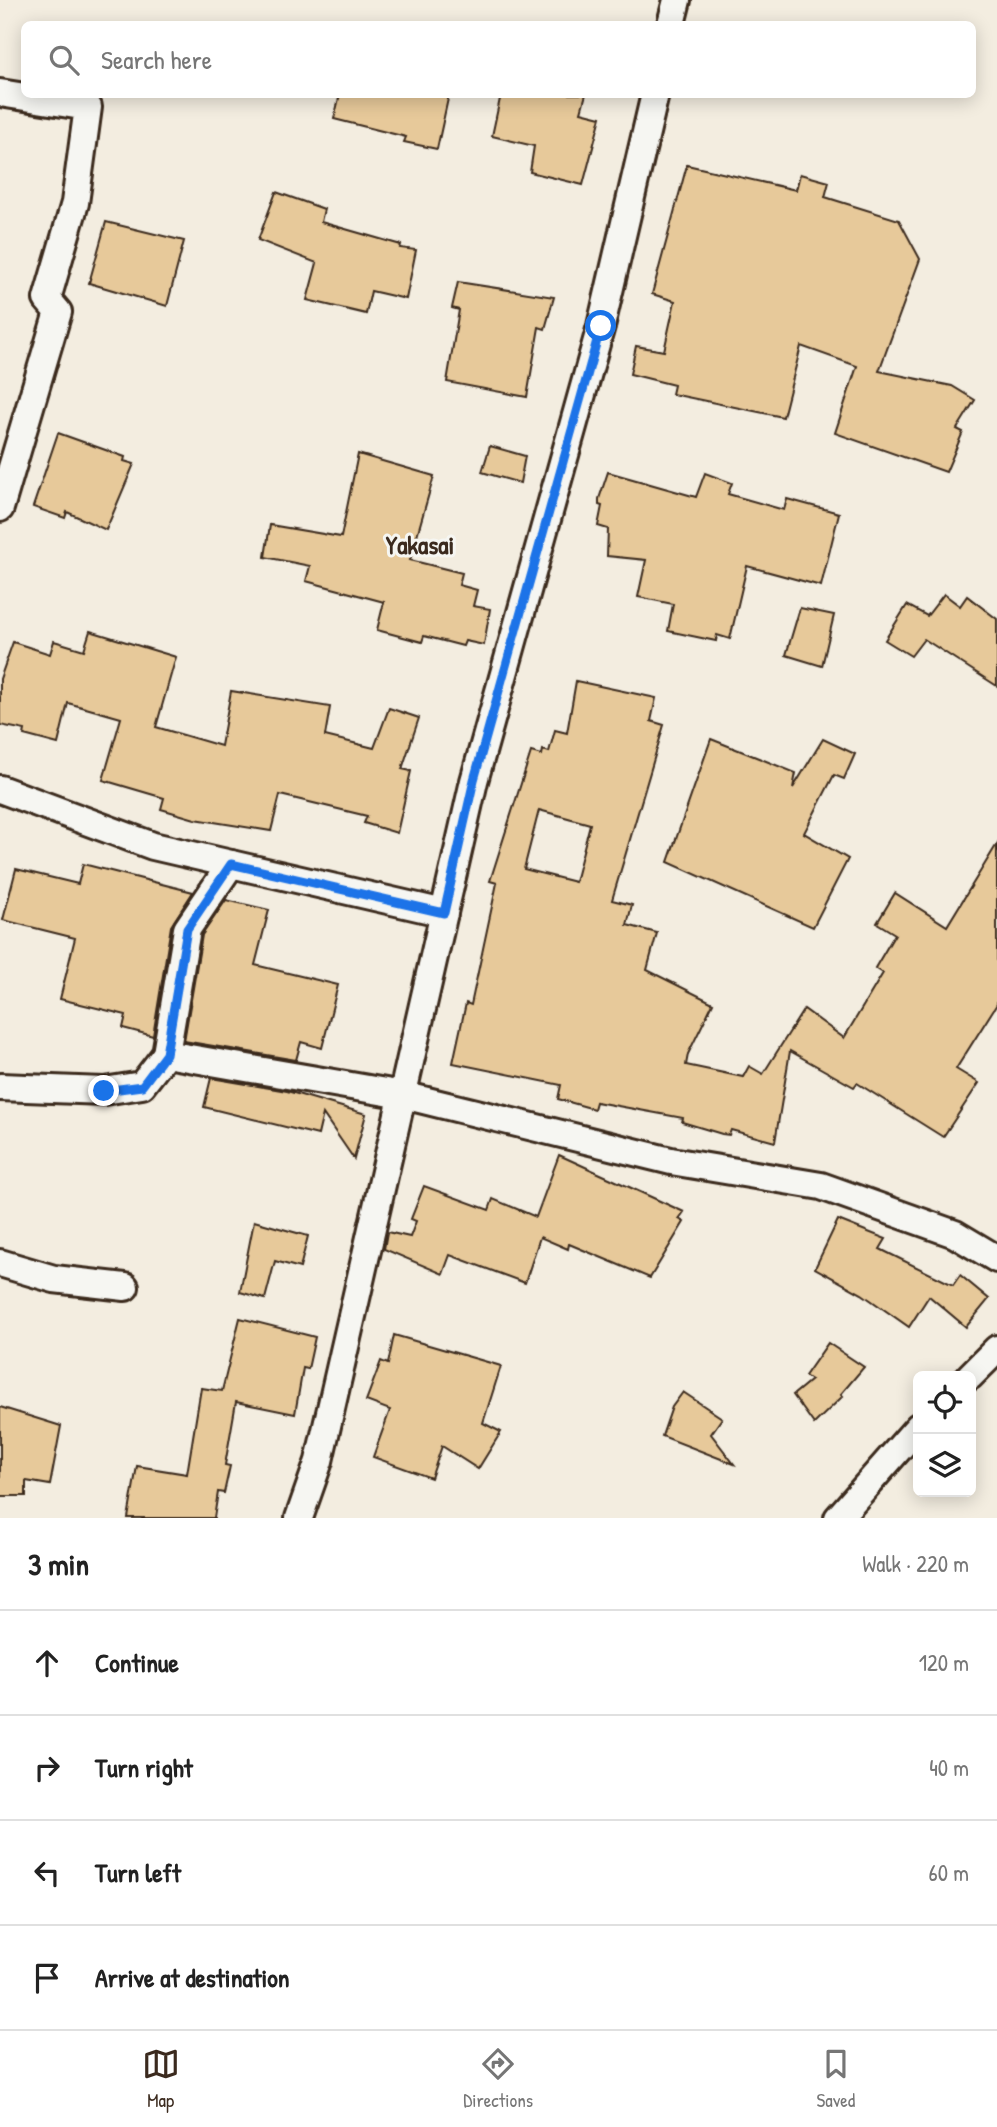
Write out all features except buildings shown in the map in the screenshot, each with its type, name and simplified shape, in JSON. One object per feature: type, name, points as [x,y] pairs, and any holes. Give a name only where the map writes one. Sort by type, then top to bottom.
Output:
[{"type":"street","points":[[672,21],[677,0]]},
{"type":"street","points":[[0,93],[21,96]]},
{"type":"street","points":[[0,508],[58,312],[47,299],[75,203],[88,107],[31,98]]},
{"type":"street","points":[[299,1518],[319,1461],[474,780],[601,326],[654,98]]},
{"type":"street","points":[[0,789],[153,846],[444,913]]},
{"type":"street","points":[[0,1087],[104,1091],[142,1086],[166,1054],[187,929],[231,864]]},
{"type":"street","points":[[166,1054],[402,1095],[671,1161],[821,1186],[955,1234],[997,1259]]},
{"type":"street","points":[[0,1263],[54,1279],[125,1287]]},
{"type":"street","points":[[975,1371],[997,1349]]},
{"type":"street","points":[[838,1518],[913,1433]]},
{"type":"district","name":"Yakasai","points":[[420,545]]},
{"type":"route","points":[[104,1091],[142,1086],[166,1054],[187,929],[231,864],[444,913],[474,780],[601,326]]}]
